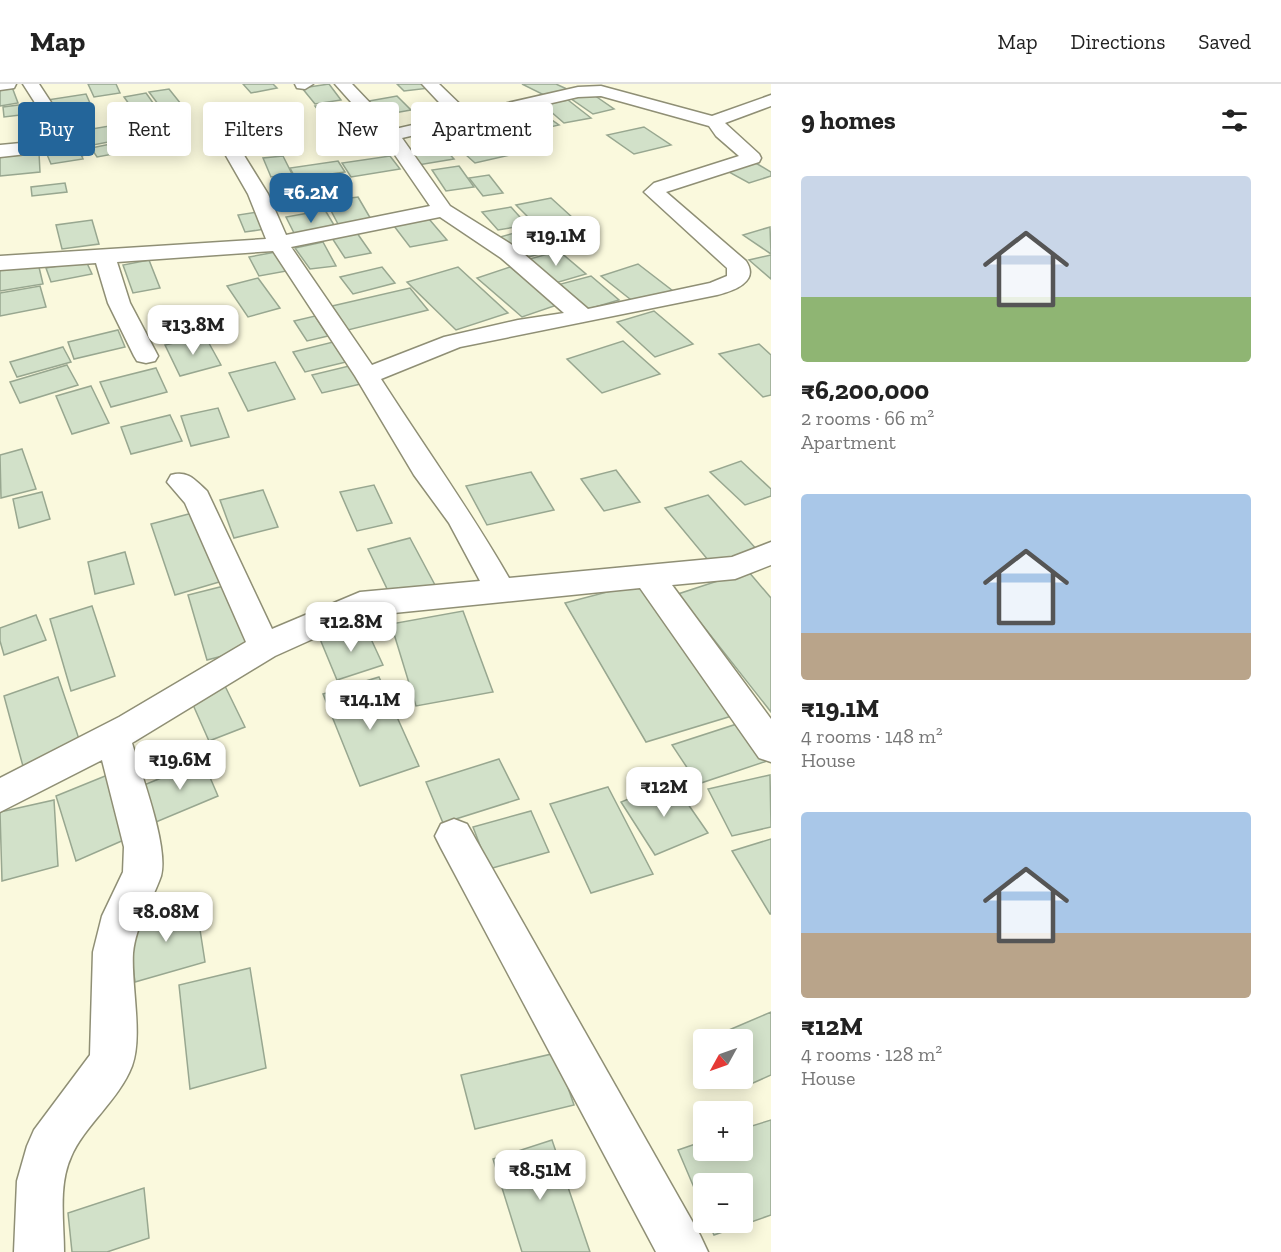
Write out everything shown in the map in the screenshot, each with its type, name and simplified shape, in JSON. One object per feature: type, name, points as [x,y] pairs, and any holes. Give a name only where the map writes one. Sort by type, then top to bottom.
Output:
[{"type":"street","points":[[0,85],[8,84]]},
{"type":"street","points":[[0,151],[80,146],[52,116],[31,84]]},
{"type":"street","points":[[343,84],[360,102]]},
{"type":"street","points":[[430,84],[448,102]]},
{"type":"street","points":[[534,102],[578,92],[601,91],[715,122],[723,132],[762,163]]},
{"type":"street","points":[[715,122],[726,115],[771,100]]},
{"type":"street","points":[[399,147],[443,210],[508,253],[583,317]]},
{"type":"street","points":[[235,156],[258,194],[279,244],[367,376],[424,468],[460,518],[501,591]]},
{"type":"street","points":[[367,376],[452,342],[717,288],[738,279],[738,266],[658,198],[654,192],[661,187],[712,169],[762,163]]},
{"type":"street","points":[[2,258],[279,244],[443,210]]},
{"type":"street","points":[[104,254],[119,303],[146,356]]},
{"type":"street","points":[[181,482],[197,498],[264,647]]},
{"type":"street","points":[[0,796],[113,736],[264,647],[360,604],[735,568],[771,553]]},
{"type":"street","points":[[648,576],[771,747]]},
{"type":"street","points":[[39,1252],[41,1181],[50,1146],[111,1063],[114,1027],[113,952],[122,916],[142,874],[143,847],[113,736]]},
{"type":"street","points":[[454,836],[682,1252]]},
{"type":"building","points":[[88,84],[116,84],[120,93],[94,97]]},
{"type":"building","points":[[243,84],[273,84],[277,88],[251,93]]},
{"type":"building","points":[[329,84],[341,100],[316,102],[315,104],[302,88]]},
{"type":"building","points":[[397,84],[427,84],[430,88],[404,91]]},
{"type":"building","points":[[522,84],[556,84],[569,90],[548,97]]},
{"type":"building","points":[[12,87],[18,103],[0,106],[0,89]]},
{"type":"building","points":[[169,89],[179,102],[156,102],[149,92]]},
{"type":"building","points":[[146,93],[152,102],[128,102],[124,97]]},
{"type":"building","points":[[591,93],[614,109],[593,114],[570,98]]},
{"type":"building","points":[[86,94],[90,102],[48,102],[47,100]]},
{"type":"building","points":[[397,96],[411,110],[399,112],[399,102],[369,101]]},
{"type":"building","points":[[568,100],[591,118],[564,123],[553,114],[553,102]]},
{"type":"building","points":[[18,105],[18,115],[4,117],[3,107]]},
{"type":"building","points":[[107,126],[107,142],[95,145],[95,128]]},
{"type":"building","points":[[644,127],[671,145],[634,154],[607,135]]},
{"type":"building","points":[[107,145],[107,155],[97,157],[95,147]]},
{"type":"building","points":[[411,152],[411,156],[451,156],[454,159],[418,165],[407,153]]},
{"type":"building","points":[[39,156],[40,172],[0,176],[0,157]]},
{"type":"building","points":[[48,156],[82,156],[83,159],[51,164]]},
{"type":"building","points":[[283,156],[292,174],[271,177],[263,158]]},
{"type":"building","points":[[390,156],[400,169],[351,177],[342,163]]},
{"type":"building","points":[[467,156],[506,156],[475,163]]},
{"type":"building","points":[[338,161],[345,172],[296,179],[290,168]]},
{"type":"building","points":[[754,162],[771,172],[771,176],[749,183],[727,171]]},
{"type":"building","points":[[459,166],[474,187],[446,191],[432,170]]},
{"type":"building","points":[[489,175],[503,193],[483,196],[469,178]]},
{"type":"building","points":[[65,183],[67,192],[32,196],[31,187]]},
{"type":"building","points":[[358,197],[372,221],[339,226],[326,201]]},
{"type":"building","points":[[551,198],[573,218],[537,226],[516,205]]},
{"type":"building","points":[[511,207],[527,225],[498,230],[482,212]]},
{"type":"building","points":[[325,210],[337,230],[296,237],[286,217]]},
{"type":"building","points":[[264,211],[272,228],[245,232],[238,215]]},
{"type":"building","points":[[429,219],[447,240],[410,247],[394,226]]},
{"type":"building","points":[[92,220],[99,244],[62,249],[56,225]]},
{"type":"building","points":[[770,227],[771,254],[743,235]]},
{"type":"building","points":[[533,228],[558,249],[525,258],[500,237]]},
{"type":"building","points":[[357,233],[371,253],[345,258],[332,238]]},
{"type":"building","points":[[323,242],[336,266],[310,269],[295,248]]},
{"type":"building","points":[[281,251],[292,270],[259,276],[249,257]]},
{"type":"building","points":[[559,251],[586,274],[552,284],[526,260]]},
{"type":"building","points":[[771,255],[771,279],[749,260]]},
{"type":"building","points":[[149,260],[160,288],[133,293],[123,265]]},
{"type":"building","points":[[86,261],[92,274],[51,282],[46,268]]},
{"type":"building","points":[[38,263],[43,284],[0,291],[0,270]]},
{"type":"building","points":[[638,264],[673,291],[635,303],[601,276]]},
{"type":"building","points":[[382,267],[395,283],[353,294],[340,277]]},
{"type":"building","points":[[458,267],[508,313],[456,330],[407,282]]},
{"type":"building","points":[[510,267],[557,305],[522,317],[477,278]]},
{"type":"building","points":[[591,276],[619,300],[585,310],[557,285]]},
{"type":"building","points":[[258,278],[280,308],[248,317],[227,286]]},
{"type":"building","points":[[40,286],[46,307],[0,316],[0,293]]},
{"type":"building","points":[[410,288],[428,310],[348,330],[332,306]]},
{"type":"building","points":[[654,311],[693,344],[655,357],[617,322]]},
{"type":"building","points":[[315,316],[328,336],[307,341],[294,321]]},
{"type":"building","points":[[118,330],[125,347],[74,359],[68,342]]},
{"type":"building","points":[[205,336],[221,365],[180,376],[165,345]]},
{"type":"building","points":[[337,341],[350,361],[305,372],[293,352]]},
{"type":"building","points":[[623,341],[660,374],[602,393],[567,359]]},
{"type":"building","points":[[759,344],[771,355],[771,395],[763,397],[719,354]]},
{"type":"building","points":[[63,347],[71,362],[17,377],[10,362]]},
{"type":"building","points":[[275,362],[295,399],[248,411],[229,373]]},
{"type":"building","points":[[67,365],[78,385],[20,403],[10,382]]},
{"type":"building","points":[[353,365],[365,383],[322,393],[312,375]]},
{"type":"building","points":[[156,368],[167,392],[111,407],[100,382]]},
{"type":"building","points":[[91,386],[109,423],[72,434],[56,396]]},
{"type":"building","points":[[218,408],[229,437],[191,446],[181,416]]},
{"type":"building","points":[[170,415],[182,441],[131,454],[121,427]]},
{"type":"building","points":[[22,449],[36,489],[1,498],[0,455]]},
{"type":"building","points":[[741,461],[771,489],[771,496],[745,505],[710,472]]},
{"type":"building","points":[[616,470],[640,502],[604,511],[581,479]]},
{"type":"building","points":[[531,472],[554,510],[487,525],[466,486]]},
{"type":"building","points":[[374,485],[392,523],[357,531],[340,492]]},
{"type":"building","points":[[263,490],[278,527],[234,538],[220,500]]},
{"type":"building","points":[[42,492],[50,519],[19,528],[13,499]]},
{"type":"building","points":[[708,495],[759,552],[713,566],[665,508]]},
{"type":"building","points":[[200,511],[226,580],[175,595],[151,524]]},
{"type":"building","points":[[410,538],[435,585],[391,597],[368,549]]},
{"type":"building","points":[[125,552],[134,584],[95,594],[88,562]]},
{"type":"building","points":[[748,571],[771,598],[771,712],[678,594]]},
{"type":"building","points":[[645,582],[735,715],[646,742],[565,603]]},
{"type":"building","points":[[228,585],[249,649],[207,660],[188,595]]},
{"type":"building","points":[[92,606],[115,676],[71,691],[50,619]]},
{"type":"building","points":[[463,611],[493,692],[416,706],[391,624]]},
{"type":"building","points":[[36,615],[46,640],[4,655],[0,641],[0,628]]},
{"type":"building","points":[[365,626],[383,665],[337,680],[320,639]]},
{"type":"building","points":[[58,677],[82,748],[24,770],[4,696]]},
{"type":"building","points":[[379,677],[419,766],[360,786],[323,694]]},
{"type":"building","points":[[224,684],[245,727],[209,741],[190,698]]},
{"type":"building","points":[[743,722],[770,760],[698,784],[672,745]]},
{"type":"building","points":[[499,759],[519,799],[443,823],[426,782]]},
{"type":"building","points":[[203,761],[218,796],[156,822],[144,785]]},
{"type":"building","points":[[110,774],[133,836],[76,861],[56,796]]},
{"type":"building","points":[[770,775],[771,827],[732,836],[708,789]]},
{"type":"building","points":[[672,781],[708,833],[655,855],[621,802]]},
{"type":"building","points":[[608,787],[653,874],[591,893],[550,804]]},
{"type":"building","points":[[54,800],[58,866],[2,881],[0,812]]},
{"type":"building","points":[[531,811],[549,852],[489,869],[473,827]]},
{"type":"building","points":[[771,839],[771,914],[770,914],[732,851]]},
{"type":"building","points":[[196,904],[205,962],[135,982],[127,922]]},
{"type":"building","points":[[250,968],[266,1068],[190,1089],[179,985]]},
{"type":"building","points":[[771,1012],[771,1075],[753,1083],[753,1029],[731,1029]]},
{"type":"building","points":[[556,1053],[574,1105],[475,1129],[461,1075]]},
{"type":"building","points":[[771,1120],[771,1215],[753,1221],[753,1173],[693,1173],[693,1185],[678,1150],[693,1145],[693,1161],[753,1161],[753,1126]]},
{"type":"building","points":[[552,1140],[590,1252],[522,1252],[493,1159]]},
{"type":"building","points":[[144,1188],[149,1238],[107,1252],[72,1252],[68,1213]]}]
